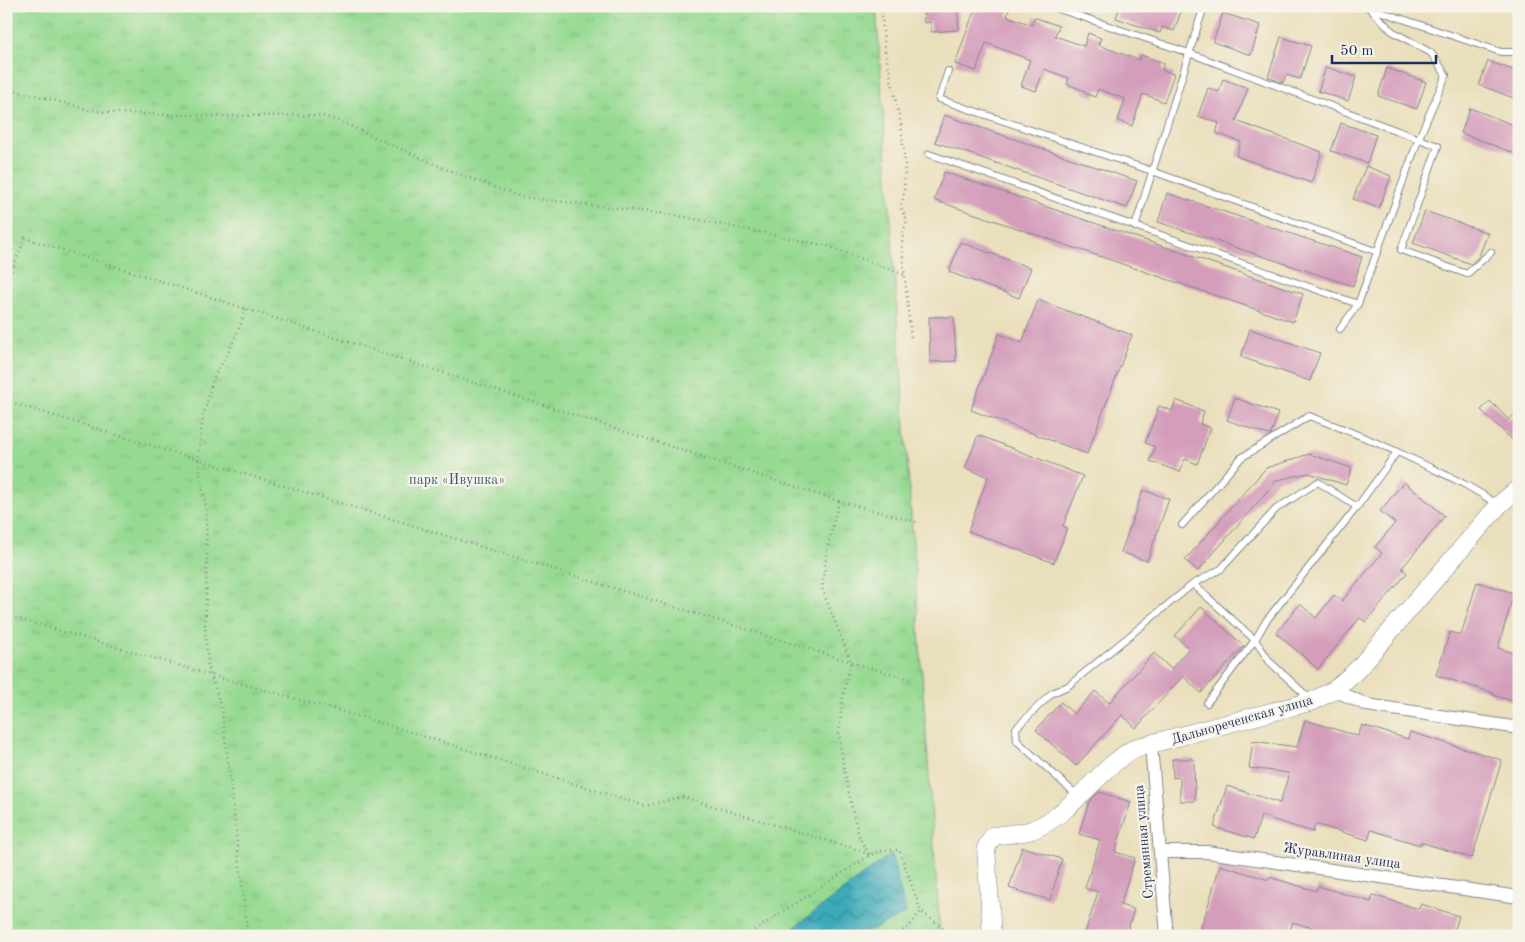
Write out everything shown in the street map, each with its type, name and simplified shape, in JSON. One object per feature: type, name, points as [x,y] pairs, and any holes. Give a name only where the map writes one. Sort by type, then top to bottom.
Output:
[{"type":"street","name":"Дальнореченская улица","points":[[992,933],[986,848],[993,836],[1030,830],[1057,817],[1122,756],[1135,748],[1313,701],[1334,690],[1357,670],[1499,505],[1519,488]]},
{"type":"street","points":[[1334,690],[1367,705],[1519,728]]},
{"type":"street","name":"Стремянная улица","points":[[1151,745],[1167,936]]},
{"type":"street","name":"Журавлиная улица","points":[[1160,852],[1207,852],[1519,897]]},
{"type":"lane","points":[[1050,6],[1190,53],[1438,146],[1402,250],[1467,274],[1491,252]]},
{"type":"lane","points":[[1135,227],[1204,6]]},
{"type":"lane","points":[[1368,7],[1501,52],[1519,52]]},
{"type":"lane","points":[[1340,329],[1358,304],[1419,138],[1446,76],[1431,53],[1392,31],[1368,7]]},
{"type":"lane","points":[[948,71],[939,99],[1378,252]]},
{"type":"lane","points":[[929,154],[1358,304]]},
{"type":"lane","points":[[1182,525],[1241,458],[1309,416],[1360,434],[1476,489],[1499,505]]},
{"type":"lane","points":[[1207,703],[1255,640],[1266,621],[1357,507],[1397,452]]},
{"type":"lane","points":[[1078,796],[1017,741],[1016,728],[1052,693],[1068,686],[1193,584],[1221,569],[1276,509],[1318,482],[1357,507]]},
{"type":"lane","points":[[1193,584],[1255,640],[1270,662],[1313,701]]},
{"type":"path","points":[[881,6],[886,51],[901,124],[905,163],[904,193],[901,208],[907,221],[903,232],[902,248],[911,339]]},
{"type":"path","points":[[6,89],[89,110],[115,113],[222,116],[320,115],[339,121],[448,170],[521,197],[675,214],[827,246],[904,275]]},
{"type":"path","points":[[6,285],[25,238],[840,500],[920,523]]},
{"type":"path","points":[[246,309],[228,353],[214,376],[203,417],[198,459],[206,509],[205,628],[208,666],[222,710],[248,936]]},
{"type":"path","points":[[6,401],[913,680]]},
{"type":"path","points":[[840,500],[827,550],[822,589],[851,662],[842,701],[839,734],[842,764],[854,816],[860,839],[870,856]]},
{"type":"path","points":[[6,614],[211,675],[379,722],[645,806],[683,797],[855,849],[870,856]]},
{"type":"path","points":[[746,936],[870,856],[884,850],[900,850],[920,911],[948,932],[992,933]]},
{"type":"path","points":[[894,936],[909,927],[920,911]]},
{"type":"green space","name":"парк «Ивушка»","points":[[6,6],[876,6],[940,936],[6,936]]},
{"type":"water","points":[[891,854],[906,913],[860,936],[783,936]]},
{"type":"building","points":[[923,6],[957,6],[959,30],[931,32],[931,22],[924,23]]},
{"type":"building","points":[[976,6],[999,6],[1009,10],[1007,16],[1032,25],[1034,17],[1059,26],[1055,36],[1084,46],[1088,33],[1101,38],[1098,45],[1139,60],[1141,55],[1164,63],[1162,70],[1174,74],[1164,102],[1143,94],[1132,126],[1118,121],[1125,99],[1098,89],[1095,97],[1084,93],[1085,91],[1067,84],[1069,78],[1044,69],[1036,91],[1021,86],[1030,60],[986,43],[976,71],[955,64]]},
{"type":"building","points":[[1120,6],[1183,6],[1174,31],[1162,27],[1160,33],[1116,18]]},
{"type":"building","points":[[1223,13],[1260,25],[1251,55],[1213,42]]},
{"type":"building","points":[[1281,37],[1311,46],[1300,79],[1286,75],[1283,83],[1268,77]]},
{"type":"building","points":[[1488,61],[1519,72],[1519,100],[1479,85]]},
{"type":"building","points":[[1326,67],[1356,77],[1348,101],[1318,91]]},
{"type":"building","points":[[1387,68],[1426,82],[1417,109],[1378,96]]},
{"type":"building","points":[[1223,79],[1248,88],[1236,121],[1322,152],[1311,183],[1236,156],[1241,142],[1216,133],[1219,123],[1198,116],[1208,88],[1219,92]]},
{"type":"building","points":[[1470,108],[1519,127],[1519,155],[1461,133]]},
{"type":"building","points":[[944,115],[1137,181],[1127,208],[935,142]]},
{"type":"building","points":[[1341,123],[1376,135],[1367,163],[1331,151]]},
{"type":"building","points":[[1366,166],[1391,176],[1379,208],[1353,199]]},
{"type":"building","points":[[944,172],[1303,294],[1293,322],[934,200]]},
{"type":"building","points":[[1167,193],[1362,257],[1353,286],[1158,222]]},
{"type":"building","points":[[1425,211],[1488,233],[1479,256],[1471,264],[1413,243]]},
{"type":"building","points":[[960,242],[1031,268],[1019,298],[949,272]]},
{"type":"building","points":[[1038,300],[1132,335],[1087,454],[971,410],[999,334],[1022,343]]},
{"type":"building","points":[[929,317],[954,317],[956,361],[930,362]]},
{"type":"building","points":[[1250,329],[1320,353],[1310,381],[1241,357]]},
{"type":"building","points":[[1235,398],[1278,413],[1271,434],[1269,435],[1227,420]]},
{"type":"building","points":[[1176,400],[1204,411],[1200,424],[1211,428],[1197,464],[1185,459],[1180,472],[1150,461],[1155,447],[1145,443],[1159,406],[1172,411]]},
{"type":"building","points":[[1490,401],[1509,420],[1519,410],[1519,446],[1481,410]]},
{"type":"building","points":[[978,435],[1083,476],[1063,526],[1067,528],[1054,563],[968,531],[988,477],[965,468]]},
{"type":"building","points":[[1309,454],[1352,468],[1346,485],[1309,473],[1277,480],[1198,571],[1185,560],[1266,468]]},
{"type":"building","points":[[1404,482],[1445,516],[1402,568],[1407,573],[1366,622],[1360,618],[1318,669],[1276,633],[1300,604],[1316,618],[1334,595],[1342,601],[1382,553],[1375,547],[1395,523],[1380,511]]},
{"type":"building","points":[[1143,490],[1169,499],[1147,561],[1121,552]]},
{"type":"building","points":[[1477,582],[1514,593],[1498,648],[1519,655],[1519,703],[1436,675],[1450,632],[1461,635]]},
{"type":"building","points":[[1201,607],[1244,646],[1201,693],[1183,676],[1136,728],[1122,715],[1076,766],[1036,730],[1061,702],[1074,714],[1095,691],[1109,703],[1154,653],[1171,669],[1189,648],[1175,636]]},
{"type":"building","points":[[1305,720],[1358,736],[1362,725],[1408,739],[1410,732],[1502,760],[1472,858],[1420,842],[1420,845],[1371,830],[1368,840],[1315,824],[1313,832],[1261,816],[1254,839],[1214,827],[1227,786],[1280,803],[1289,773],[1249,768],[1253,741],[1297,747]]},
{"type":"building","points":[[1172,759],[1194,759],[1195,801],[1180,801],[1180,777],[1173,778]]},
{"type":"building","points":[[1099,792],[1131,802],[1115,852],[1135,858],[1120,905],[1134,909],[1126,936],[1084,936],[1098,892],[1085,888],[1100,840],[1079,834],[1089,802]]},
{"type":"building","points":[[1022,847],[1062,859],[1050,900],[1009,888]]},
{"type":"building","points":[[1220,865],[1269,880],[1269,877],[1316,891],[1318,886],[1371,902],[1373,895],[1419,909],[1421,904],[1459,916],[1453,936],[1339,936],[1293,922],[1288,936],[1199,936]]}]
